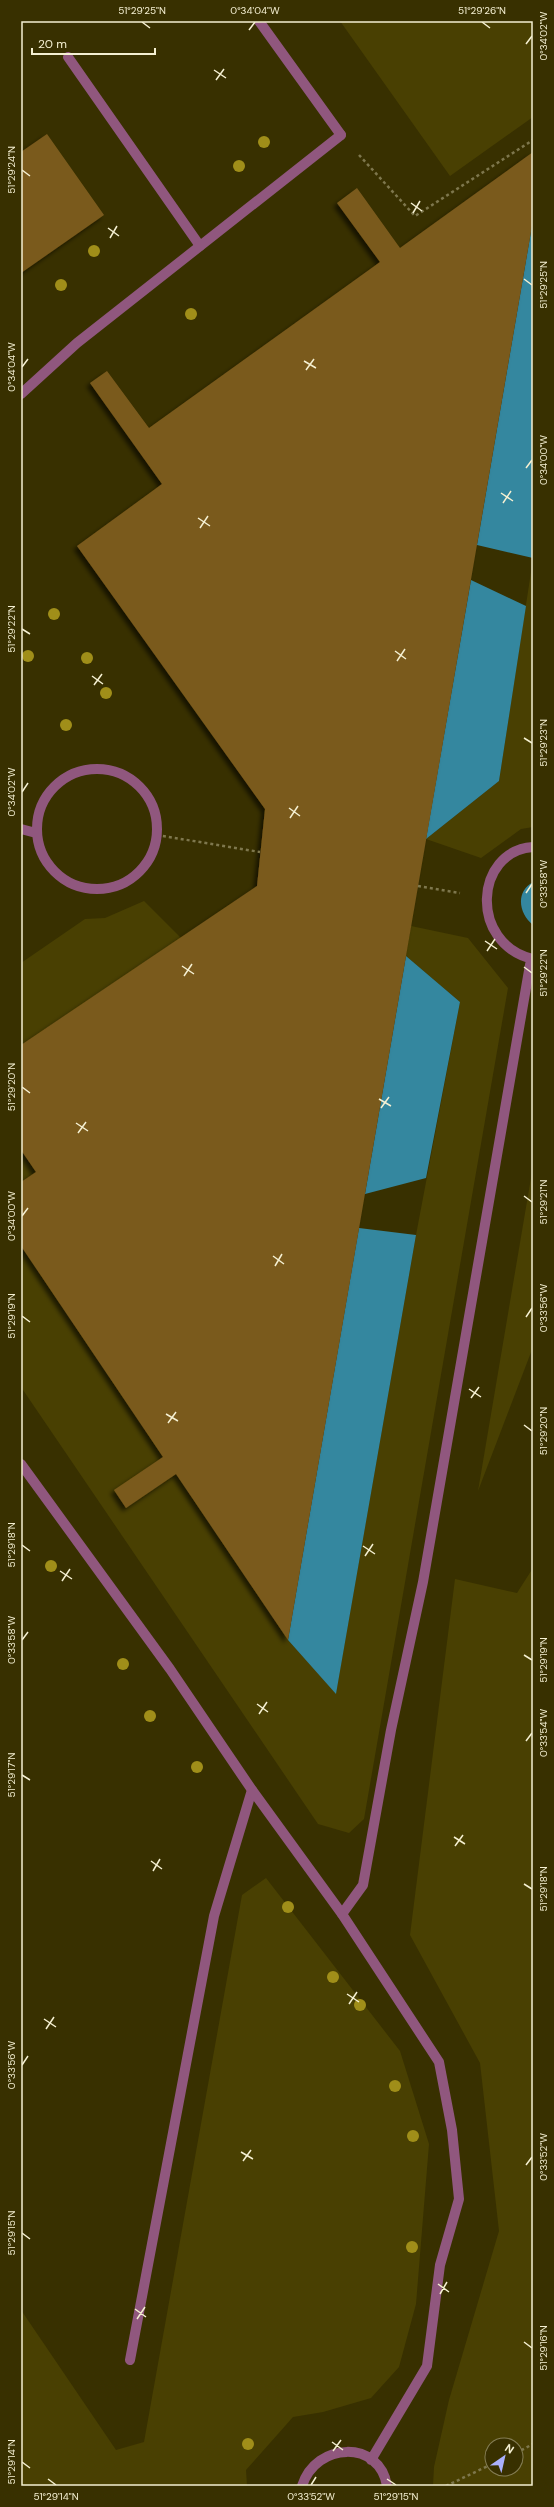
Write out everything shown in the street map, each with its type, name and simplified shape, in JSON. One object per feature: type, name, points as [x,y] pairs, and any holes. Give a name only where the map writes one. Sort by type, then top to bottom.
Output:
[{"type":"street","points":[[21,394],[77,343],[341,135],[259,21]]},
{"type":"street","points":[[68,57],[200,246]]},
{"type":"street","points":[[97,768],[117,772],[134,781],[148,796],[156,815],[157,835],[152,854],[141,871],[125,883],[106,889],[86,889],[67,882],[51,870],[40,853],[36,833],[38,813],[46,795],[60,780],[77,771],[97,768]]},
{"type":"street","points":[[21,829],[36,833]]},
{"type":"street","points":[[342,1914],[363,1885],[391,1730],[423,1582],[532,959],[514,952],[499,939],[490,923],[486,906],[486,897],[495,871],[508,857],[525,848],[533,847]]},
{"type":"street","points":[[21,1464],[170,1669],[252,1790],[342,1914],[439,2062],[452,2130],[459,2199],[440,2265],[427,2366],[371,2460]]},
{"type":"street","points":[[130,2360],[214,1916],[252,1790]]},
{"type":"street","points":[[302,2486],[308,2472],[317,2461],[330,2454],[344,2451],[359,2453],[371,2460],[381,2470],[388,2486]]},
{"type":"path","points":[[341,135],[415,216],[533,140]]},
{"type":"path","points":[[157,835],[260,852]]},
{"type":"path","points":[[418,886],[486,897]]},
{"type":"path","points":[[524,2449],[533,2444]]},
{"type":"path","points":[[446,2486],[484,2468]]},
{"type":"shaded area","points":[[340,21],[533,21],[533,117],[450,176]]},
{"type":"shaded area","points":[[533,559],[533,827],[521,829],[481,858],[426,839],[499,781]]},
{"type":"shaded area","points":[[144,901],[181,938],[21,1045],[21,963],[85,919],[105,918]]},
{"type":"shaded area","points":[[411,926],[468,938],[508,988],[364,1819],[349,1833],[318,1824],[21,1387],[21,1246],[163,1457],[126,1508],[176,1474],[288,1640],[336,1693],[416,1235],[460,1002],[406,956]]},
{"type":"shaded area","points":[[21,1150],[36,1172],[21,1182]]},
{"type":"shaded area","points":[[533,1166],[533,1347],[478,1491]]},
{"type":"shaded area","points":[[533,1568],[533,2486],[433,2486],[434,2467],[449,2400],[499,2231],[480,2063],[410,1935],[455,1579],[517,1593]]},
{"type":"shaded area","points":[[266,1878],[400,2051],[429,2144],[416,2304],[399,2367],[371,2398],[323,2412],[293,2417],[246,2470],[247,2486],[21,2486],[21,2310],[116,2450],[144,2442],[242,1895]]},
{"type":"water","points":[[533,220],[533,558],[477,545]]},
{"type":"water","points":[[471,580],[526,606],[499,781],[426,839]]},
{"type":"water","points":[[533,882],[533,925],[528,920],[522,909],[521,897],[527,886]]},
{"type":"water","points":[[406,956],[460,1002],[426,1178],[365,1194]]},
{"type":"water","points":[[359,1228],[416,1235],[336,1694],[288,1640]]},
{"type":"building","points":[[47,134],[104,215],[21,273],[21,152]]},
{"type":"building","points":[[533,152],[533,220],[288,1640],[176,1474],[126,1508],[114,1490],[163,1457],[21,1246],[21,1182],[36,1172],[21,1150],[21,1045],[257,886],[265,809],[77,546],[162,484],[90,383],[107,371],[149,428],[380,262],[337,203],[357,188],[400,248]]}]
